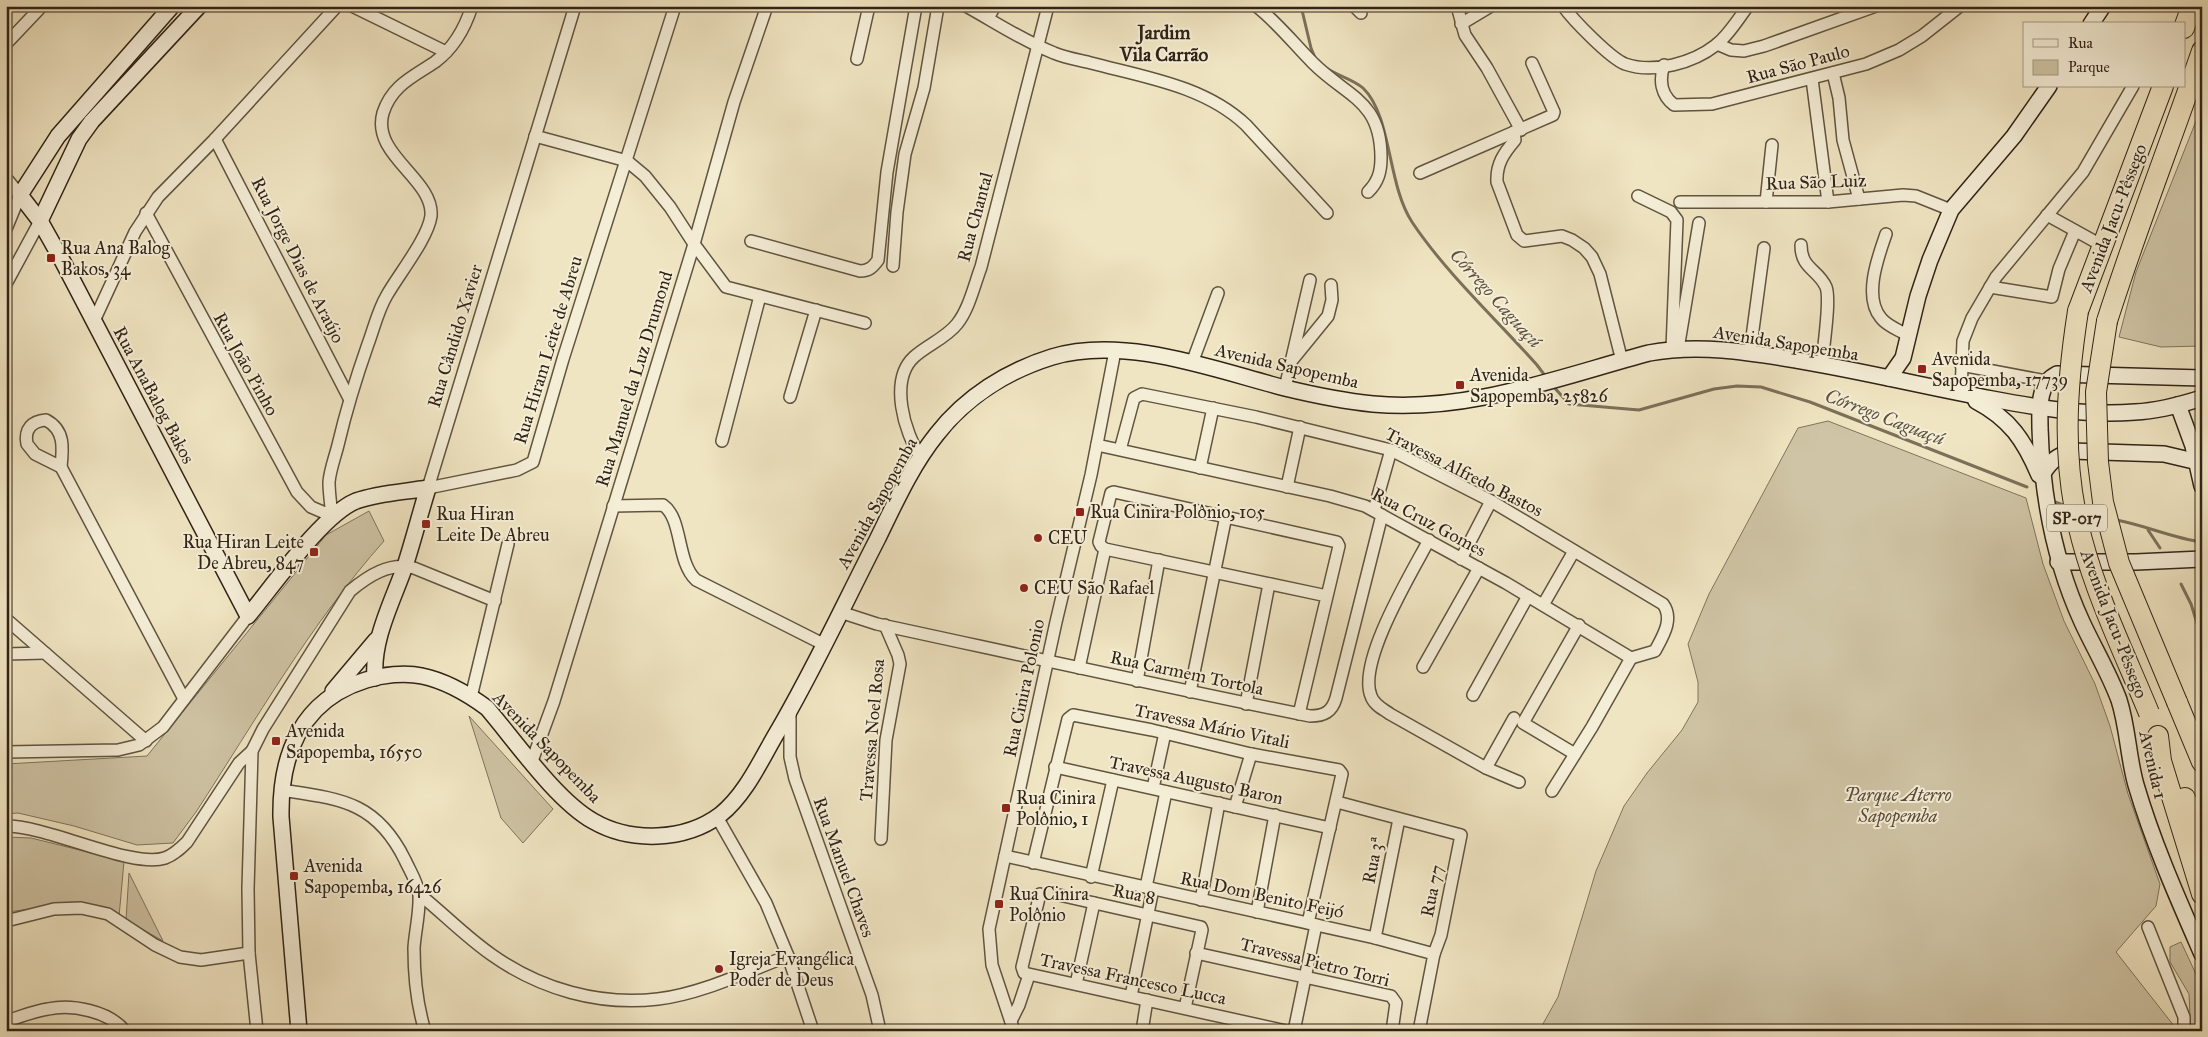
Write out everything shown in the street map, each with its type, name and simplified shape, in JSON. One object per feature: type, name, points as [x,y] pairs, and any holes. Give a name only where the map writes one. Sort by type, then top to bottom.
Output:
[{"type":"highway","name":"Avenida Jacu-Pêssego","points":[[2202,51],[2170,144],[2132,242],[2108,321],[2096,392],[2098,462],[2103,502],[2119,564],[2202,762]]},
{"type":"highway","name":"Avenida Jacu-Pêssego","points":[[2162,88],[2078,311],[2069,385],[2068,454],[2076,515],[2096,582],[2158,736],[2202,838]]},
{"type":"highway","points":[[2178,704],[2202,728]]},
{"type":"highway","points":[[2158,736],[2161,761],[2202,894]]},
{"type":"main road","points":[[20,195],[58,136],[172,6]]},
{"type":"main road","points":[[40,221],[79,139],[92,121],[199,6]]},
{"type":"main road","points":[[2092,22],[2103,6]]},
{"type":"main road","points":[[1889,378],[1902,358],[1930,260],[1951,210],[2014,136],[2048,88]]},
{"type":"main road","name":"Rua AnaBalog Bakos","points":[[20,195],[40,221],[248,616]]},
{"type":"main road","name":"Avenida Sapopemba","points":[[299,1031],[281,818],[281,790],[286,764],[293,744],[311,714],[326,699],[349,687],[375,678],[421,675],[444,683],[487,708],[567,801],[588,818],[605,828],[638,836],[668,836],[705,824],[717,817],[733,801],[752,777],[790,712],[823,644],[921,457],[936,435],[956,413],[989,386],[1019,369],[1055,356],[1083,351],[1144,353],[1192,363],[1326,398],[1377,404],[1455,402],[1530,387],[1622,360],[1675,349],[1722,349],[1750,352],[1822,364],[1961,394],[2040,408],[2082,412],[2117,413],[2153,410],[2202,398]]},
{"type":"main road","points":[[1902,358],[1911,383]]},
{"type":"main road","points":[[2046,381],[2057,374],[2065,373],[2202,378]]},
{"type":"main road","name":"Avenida 1","points":[[2046,381],[2040,408],[2043,480],[2058,562],[2082,623],[2115,689],[2124,719],[2134,776],[2144,810],[2202,954]]},
{"type":"main road","points":[[1961,394],[1994,410],[2008,423],[2029,453],[2043,480]]},
{"type":"main road","points":[[2178,405],[2198,462],[2201,481]]},
{"type":"main road","points":[[2043,480],[2050,462],[2058,455],[2071,451],[2164,454],[2198,462]]},
{"type":"main road","name":"Rua Hiram Leite de Abreu","points":[[248,616],[332,516],[342,508],[367,498],[428,488]]},
{"type":"main road","name":"Rua Cândido Xavier","points":[[375,678],[374,662],[379,637],[405,566],[428,488]]},
{"type":"main road","points":[[2058,562],[2136,562],[2202,559]]},
{"type":"main road","points":[[326,699],[379,637]]},
{"type":"street","points":[[6,44],[42,6]]},
{"type":"street","points":[[94,321],[146,213],[158,197],[215,139],[337,6]]},
{"type":"street","points":[[352,6],[446,52]]},
{"type":"street","points":[[332,516],[330,481],[349,398],[382,305],[416,250],[428,226],[431,215],[429,204],[422,191],[390,150],[383,134],[382,115],[388,101],[398,86],[435,61],[456,41],[467,23],[472,6]]},
{"type":"street","name":"Rua Cândido Xavier","points":[[428,488],[575,6]]},
{"type":"street","name":"Rua Hiram Leite de Abreu","points":[[428,488],[517,470],[533,462],[563,359],[675,6]]},
{"type":"street","name":"Rua Manuel da Luz Drumond","points":[[532,761],[554,701],[694,244],[734,102],[767,6]]},
{"type":"street","points":[[857,59],[869,6]]},
{"type":"street","points":[[751,241],[860,271],[866,271],[873,267],[878,260],[887,172],[916,6]]},
{"type":"street","points":[[893,266],[897,212],[905,154],[924,88],[938,6]]},
{"type":"street","points":[[966,6],[1056,54],[1171,84],[1215,102],[1236,115],[1327,213]]},
{"type":"street","points":[[988,18],[995,6]]},
{"type":"street","name":"Rua Chantal","points":[[921,457],[909,438],[905,423],[901,393],[904,370],[912,359],[957,324],[966,307],[981,267],[1048,6]]},
{"type":"street","points":[[1256,6],[1314,64],[1361,101],[1370,112],[1377,127],[1381,145],[1381,168],[1378,180],[1368,192]]},
{"type":"street","points":[[1457,6],[1465,35],[1486,68],[1517,131],[1515,140],[1504,152],[1497,174],[1497,182],[1517,235],[1524,242],[1562,236],[1584,248],[1592,257],[1600,274],[1622,360]]},
{"type":"street","points":[[1461,24],[1490,6]]},
{"type":"street","points":[[1569,8],[1613,58],[1624,64],[1638,67],[1693,60],[1717,44],[1748,6]]},
{"type":"street","points":[[1717,44],[1732,50],[1764,46],[1876,6]]},
{"type":"street","name":"Rua São Paulo","points":[[1664,65],[1660,76],[1662,86],[1670,102],[1680,106],[1712,104],[1866,64],[1899,50],[1922,36],[1960,6]]},
{"type":"street","points":[[1420,173],[1554,114],[1532,62]]},
{"type":"street","points":[[1833,73],[1839,98],[1843,140],[1859,199]]},
{"type":"street","points":[[1812,79],[1828,202]]},
{"type":"street","points":[[1961,394],[1963,341],[1972,318],[1996,277],[2082,172],[2131,88]]},
{"type":"street","points":[[535,136],[627,161],[645,176],[665,201],[726,287],[865,323]]},
{"type":"street","name":"Rua Jorge Dias de Araújo","points":[[215,139],[349,398]]},
{"type":"street","points":[[1766,202],[1772,145]]},
{"type":"street","points":[[6,178],[20,195],[6,229]]},
{"type":"street","name":"Rua São Luiz","points":[[1680,202],[1828,202],[1903,195],[1916,196],[1951,210]]},
{"type":"street","points":[[1638,196],[1671,212],[1677,220],[1675,349]]},
{"type":"street","name":"Rua João Pinho","points":[[146,213],[296,492],[311,508],[332,516]]},
{"type":"street","points":[[2047,215],[2103,246]]},
{"type":"street","points":[[6,284],[40,221]]},
{"type":"street","points":[[1675,349],[1698,223]]},
{"type":"street","points":[[1990,287],[2052,296],[2059,269],[2075,231]]},
{"type":"street","points":[[1886,234],[1873,277],[1875,308],[1885,323],[1908,335]]},
{"type":"street","points":[[1801,245],[1802,259],[1822,280],[1828,295],[1822,364]]},
{"type":"street","points":[[1750,352],[1764,248]]},
{"type":"street","points":[[1286,388],[1310,280]]},
{"type":"street","points":[[1293,358],[1328,316],[1332,300],[1331,285]]},
{"type":"street","points":[[1192,363],[1218,293]]},
{"type":"street","points":[[722,441],[760,296]]},
{"type":"street","points":[[790,398],[816,310]]},
{"type":"street","name":"Rua Cinira Polonio","points":[[1013,1026],[994,976],[990,951],[990,929],[1004,856],[1097,445],[1115,351]]},
{"type":"street","points":[[1961,364],[2046,381]]},
{"type":"street","name":"Travessa Alfredo Bastos","points":[[1120,450],[1136,396],[1142,394],[1300,427],[1392,450],[1491,501],[1663,604],[1668,612],[1668,621],[1655,652],[1631,658]]},
{"type":"street","points":[[1200,468],[1212,408]]},
{"type":"street","points":[[1287,487],[1300,427]]},
{"type":"street","name":"Rua Cruz Gomes","points":[[1097,445],[1348,500],[1378,513],[1429,540],[1579,625],[1631,658]]},
{"type":"street","name":"Rua Carmem Tortola","points":[[840,612],[885,626],[1137,681],[1246,704],[1319,716],[1325,714],[1333,707],[1392,450]]},
{"type":"street","points":[[61,468],[184,699]]},
{"type":"street","points":[[1299,714],[1338,544],[1335,540],[1112,492],[1099,542],[1105,549],[1326,596]]},
{"type":"street","points":[[1461,559],[1491,501]]},
{"type":"street","points":[[613,506],[663,505],[669,511],[676,529],[685,566],[696,580],[823,644]]},
{"type":"street","points":[[1190,692],[1226,516]]},
{"type":"street","points":[[1429,540],[1378,641],[1369,678],[1370,694],[1374,703],[1486,768],[1519,782]]},
{"type":"street","points":[[471,697],[508,544]]},
{"type":"street","points":[[1079,668],[1105,549]]},
{"type":"street","points":[[1543,604],[1574,551]]},
{"type":"street","points":[[1137,681],[1159,560]]},
{"type":"street","points":[[257,1031],[249,953],[248,889],[252,751],[262,729],[350,591],[378,572],[405,566],[495,601]]},
{"type":"street","points":[[1423,667],[1479,568]]},
{"type":"street","points":[[1246,704],[1269,584]]},
{"type":"street","points":[[1472,695],[1528,596]]},
{"type":"street","name":"Rua Hiram Leite de Abreu","points":[[6,752],[118,750],[131,748],[146,741],[163,727],[248,616]]},
{"type":"street","points":[[6,619],[146,741]]},
{"type":"street","points":[[1486,768],[1579,625]]},
{"type":"street","name":"Travessa Noel Rosa","points":[[882,840],[886,740],[900,664],[885,626]]},
{"type":"street","points":[[6,654],[45,653]]},
{"type":"street","points":[[1552,791],[1631,658]]},
{"type":"street","name":"Rua Manuel Chaves","points":[[790,712],[790,757],[795,779],[872,995],[880,1031]]},
{"type":"street","name":"Travessa Mário Vitali","points":[[1033,862],[1068,719],[1073,715],[1165,733],[1251,754],[1341,770],[1337,802],[1330,828],[1294,1031]]},
{"type":"street","points":[[1518,720],[1575,754]]},
{"type":"street","points":[[1154,788],[1165,733]]},
{"type":"street","points":[[6,826],[29,828],[128,856],[152,860],[165,858],[176,853],[187,842],[239,763],[252,751]]},
{"type":"street","points":[[1235,807],[1251,754]]},
{"type":"street","name":"Travessa Augusto Baron","points":[[1055,767],[1330,828]]},
{"type":"street","points":[[1091,877],[1113,780]]},
{"type":"street","points":[[281,790],[348,802],[373,816],[392,838],[413,876],[419,894],[414,948],[415,971],[420,1016],[425,1031]]},
{"type":"street","points":[[1131,996],[1148,914],[1149,888],[1166,792]]},
{"type":"street","points":[[1337,802],[1399,819]]},
{"type":"street","points":[[1202,900],[1219,803]]},
{"type":"street","points":[[1257,912],[1274,815]]},
{"type":"street","points":[[717,817],[755,881],[788,956],[813,1031]]},
{"type":"street","name":"Rua 77","points":[[1399,819],[1461,836],[1441,935],[1434,954]]},
{"type":"street","name":"Rua 3ª","points":[[1375,938],[1399,819]]},
{"type":"street","name":"Rua Dom Benito Feijó","points":[[1004,856],[1091,877],[1375,938],[1434,954]]},
{"type":"street","points":[[419,894],[493,956],[558,990],[601,1000],[658,999],[668,997],[697,990],[788,956]]},
{"type":"street","name":"Travessa Francesco Lucca","points":[[1040,894],[1022,972],[1286,1031]]},
{"type":"street","name":"Rua 8","points":[[1059,895],[1202,928],[1196,953]]},
{"type":"street","points":[[1076,984],[1094,903]]},
{"type":"street","points":[[6,921],[54,910],[81,908],[108,914],[155,945],[180,958],[201,960],[249,953]]},
{"type":"street","points":[[2148,927],[2184,1017],[2184,1031]]},
{"type":"street","points":[[1185,1008],[1196,953]]},
{"type":"street","name":"Travessa Pietro Torri","points":[[1196,953],[1391,996],[1396,1002],[1392,1031]]},
{"type":"street","points":[[1419,1031],[1434,954]]},
{"type":"street","points":[[1013,1026],[1029,975]]},
{"type":"street","points":[[1142,1031],[1147,1000]]},
{"type":"street","points":[[6,1022],[49,1008],[63,1007],[88,1010],[109,1018],[125,1031]]},
{"type":"green space","points":[[2202,106],[2202,346],[2161,347],[2119,337],[2136,272]]},
{"type":"green space","name":"Parque Aterro Sapopemba","points":[[1828,421],[2026,498],[2043,564],[2064,621],[2095,684],[2110,726],[2128,794],[2160,884],[2156,906],[2116,952],[2178,1031],[1539,1031],[1558,997],[1596,871],[1624,806],[1647,773],[1682,730],[1698,702],[1698,682],[1688,644],[1709,594],[1798,428]]},
{"type":"green space","points":[[369,511],[384,541],[357,572],[308,639],[196,812],[173,843],[137,845],[74,826],[18,813],[6,814],[6,764],[147,756],[326,535]]},
{"type":"green space","points":[[469,716],[553,809],[523,843],[501,818]]},
{"type":"green space","points":[[6,837],[31,838],[124,861],[119,917],[74,903],[8,912]]},
{"type":"green space","points":[[129,873],[163,941],[126,920]]},
{"type":"green space","points":[[2181,942],[2202,987],[2202,1031],[2188,1031],[2190,1016],[2189,994],[2170,962],[2170,947]]},
{"type":"waterway","name":"Córrego Caguaçú","points":[[1301,6],[1311,48],[1316,60]]},
{"type":"waterway","name":"Córrego Caguaçú","points":[[1326,68],[1359,85],[1372,100],[1385,133],[1398,189],[1404,206],[1425,241],[1546,377]]},
{"type":"waterway","name":"Córrego Caguaçú","points":[[1553,386],[1569,404],[1639,410],[1714,389],[1737,386],[1761,387],[1810,402],[2027,487]]},
{"type":"waterway","name":"Córrego Caguaçú","points":[[2055,502],[2066,506]]},
{"type":"waterway","name":"Córrego Caguaçú","points":[[2082,511],[2100,516]]},
{"type":"waterway","name":"Córrego Caguaçú","points":[[2116,520],[2180,538],[2202,542]]},
{"type":"waterway","points":[[2148,530],[2160,548]]},
{"type":"waterway","points":[[2181,584],[2191,604],[2202,639]]},
{"type":"place","name":"Rua Ana Balog Bakos, 34","points":[[51,258]]},
{"type":"place","name":"Avenida Sapopemba, 17739","points":[[1922,369]]},
{"type":"place","name":"Avenida Sapopemba, 25826","points":[[1460,385]]},
{"type":"place","name":"Rua Cinira Polônio, 105","points":[[1080,512]]},
{"type":"place","name":"Rua Hiran Leite De Abreu","points":[[426,524]]},
{"type":"place","name":"CEU","points":[[1038,538]]},
{"type":"place","name":"Rua Hiran Leite De Abreu, 847","points":[[314,552]]},
{"type":"place","name":"CEU São Rafael","points":[[1024,588]]},
{"type":"place","name":"Avenida Sapopemba, 16550","points":[[276,741]]},
{"type":"place","name":"Rua Cinira Polônio, 1","points":[[1006,808]]},
{"type":"place","name":"Avenida Sapopemba, 16426","points":[[294,876]]},
{"type":"place","name":"Rua Cinira Polônio","points":[[999,904]]},
{"type":"place","name":"Igreja Evangélica Poder de Deus","points":[[719,969]]},
{"type":"district","name":"Jardim Vila Carrão","points":[[1164,43]]}]
